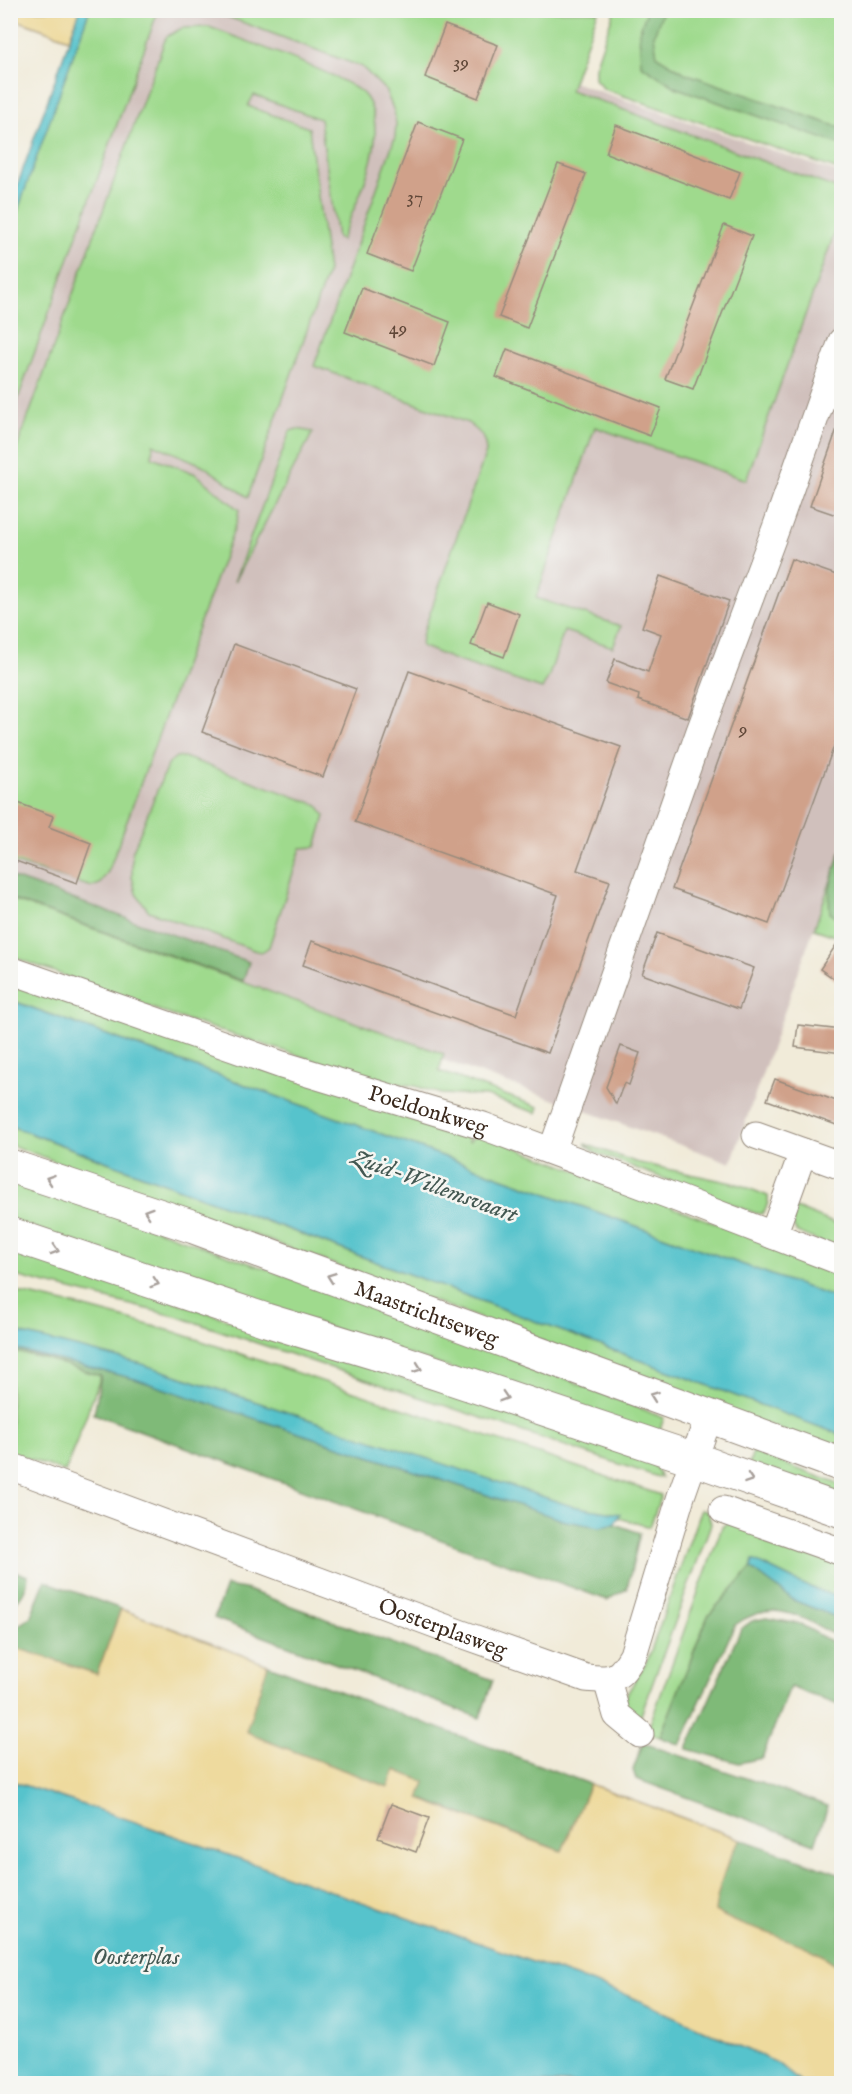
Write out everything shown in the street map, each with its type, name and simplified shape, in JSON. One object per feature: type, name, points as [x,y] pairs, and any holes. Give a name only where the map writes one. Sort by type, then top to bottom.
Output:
[{"type":"main road","name":"Maastrichtseweg","points":[[10,1166],[194,1227],[842,1465]]},
{"type":"main road","points":[[10,1234],[266,1320],[388,1357],[842,1511]]},
{"type":"street","points":[[552,1151],[691,755],[776,528],[842,341]]},
{"type":"street","name":"Poeldonkweg","points":[[10,970],[282,1065],[483,1126],[842,1262]]},
{"type":"street","points":[[756,1135],[842,1166]]},
{"type":"street","points":[[773,1235],[803,1152]]},
{"type":"street","points":[[640,1734],[617,1715],[607,1680],[623,1672],[633,1655],[681,1496],[709,1416]]},
{"type":"street","name":"Oosterplasweg","points":[[10,1466],[459,1633],[586,1678],[607,1680]]},
{"type":"street","points":[[723,1510],[842,1552]]},
{"type":"shaded area","points":[[86,11],[594,11],[570,81],[841,174],[841,851],[731,1163],[11,906],[10,220]]},
{"type":"green space","points":[[89,11],[158,11],[11,418],[11,229]]},
{"type":"green space","points":[[212,11],[598,11],[570,90],[841,190],[841,215],[746,480],[595,427],[536,598],[621,626],[613,647],[564,631],[549,676],[542,689],[455,660],[421,646],[422,636],[486,452],[481,435],[468,423],[314,366],[395,137],[394,111],[385,90],[362,67]]},
{"type":"green space","points":[[614,11],[841,11],[841,171],[604,89],[595,79],[595,67]]},
{"type":"green space","points":[[647,11],[663,11],[654,35],[657,56],[685,73],[841,128],[841,145],[677,88],[641,65],[639,32]]},
{"type":"green space","points":[[209,27],[317,69],[355,88],[365,96],[372,111],[375,140],[366,178],[341,240],[337,238],[320,119],[254,95],[248,106],[309,128],[328,271],[248,497],[202,465],[153,444],[152,457],[196,474],[239,510],[237,521],[109,870],[100,884],[92,887],[11,862],[10,467],[166,37],[182,28]]},
{"type":"green space","points":[[297,429],[313,432],[234,582],[290,431]]},
{"type":"green space","points":[[176,757],[184,757],[318,805],[325,816],[316,847],[301,848],[269,947],[262,952],[149,911],[136,894],[132,877],[132,853],[165,771]]},
{"type":"green space","points":[[841,851],[841,938],[814,929]]},
{"type":"green space","points":[[841,851],[841,920],[830,913],[829,896],[831,881]]},
{"type":"green space","points":[[11,877],[249,962],[243,981],[11,899]]},
{"type":"green space","points":[[10,899],[444,1054],[439,1071],[539,1107],[537,1113],[486,1096],[441,1094],[415,1086],[379,1081],[171,1015],[11,956]]},
{"type":"green space","points":[[10,978],[464,1128],[469,1142],[478,1133],[841,1271],[841,1300],[11,1000]]},
{"type":"green space","points":[[10,1126],[841,1435],[841,1452],[11,1145]]},
{"type":"green space","points":[[585,1144],[635,1162],[741,1185],[768,1196],[767,1205],[762,1214],[755,1213],[596,1153]]},
{"type":"green space","points":[[10,1182],[67,1198],[505,1354],[664,1418],[657,1438],[11,1220]]},
{"type":"green space","points":[[796,1208],[841,1226],[841,1251],[797,1232],[793,1223]]},
{"type":"green space","points":[[10,1246],[648,1461],[655,1466],[661,1478],[179,1317],[11,1275]]},
{"type":"green space","points":[[11,1291],[175,1332],[661,1495],[650,1527],[619,1518],[620,1514],[571,1506],[142,1364],[11,1331]]},
{"type":"green space","points":[[11,1348],[135,1379],[566,1521],[600,1527],[615,1524],[640,1533],[627,1589],[607,1600],[94,1414],[101,1376],[44,1358],[11,1351]]},
{"type":"green space","points":[[10,1351],[44,1358],[101,1376],[65,1472],[11,1452]]},
{"type":"green space","points":[[753,1452],[841,1485],[841,1503],[747,1470]]},
{"type":"green space","points":[[701,1509],[708,1512],[711,1524],[637,1726],[624,1705],[627,1694],[648,1659]]},
{"type":"green space","points":[[728,1522],[841,1559],[841,1598],[804,1585],[753,1560],[751,1568],[708,1616],[660,1737],[647,1732],[722,1527]]},
{"type":"green space","points":[[751,1568],[793,1600],[841,1619],[841,1639],[815,1624],[789,1614],[777,1611],[750,1616],[735,1625],[680,1745],[660,1737],[708,1616]]},
{"type":"green space","points":[[11,1570],[28,1576],[23,1593],[11,1604]]},
{"type":"green space","points":[[45,1581],[121,1609],[97,1674],[11,1646],[10,1624],[19,1625],[30,1618]]},
{"type":"green space","points":[[226,1586],[245,1589],[493,1680],[480,1718],[214,1618]]},
{"type":"green space","points":[[766,1618],[800,1624],[841,1647],[841,1706],[790,1687],[762,1758],[739,1763],[687,1749],[741,1629],[752,1621]]},
{"type":"green space","points":[[268,1665],[590,1784],[562,1851],[419,1798],[425,1782],[395,1770],[388,1787],[245,1731]]},
{"type":"green space","points":[[643,1743],[828,1806],[815,1844],[636,1779],[633,1770]]},
{"type":"green space","points":[[740,1839],[841,1874],[841,1969],[827,1958],[811,1950],[714,1912],[724,1874]]},
{"type":"sand","points":[[11,10],[80,11],[69,39],[11,18]]},
{"type":"sand","points":[[121,1609],[268,1665],[246,1731],[388,1787],[395,1770],[425,1782],[419,1799],[562,1851],[590,1784],[740,1839],[724,1874],[715,1911],[746,1926],[811,1949],[841,1969],[841,2083],[801,2083],[777,2063],[629,1996],[132,1821],[11,1781],[10,1646],[97,1674]]},
{"type":"water","points":[[80,10],[89,11],[11,229],[11,203]]},
{"type":"water","name":"Zuid-Willemsvaart","points":[[10,1000],[841,1300],[841,1435],[11,1126]]},
{"type":"water","points":[[11,1331],[142,1364],[571,1506],[620,1514],[615,1523],[600,1527],[566,1521],[135,1379],[11,1348]]},
{"type":"water","points":[[753,1560],[804,1585],[841,1598],[841,1619],[793,1600],[751,1568]]},
{"type":"water","name":"Oosterplas","points":[[11,1781],[132,1821],[629,1996],[777,2063],[801,2083],[11,2083]]},
{"type":"building","points":[[445,25],[498,45],[478,98],[425,77]]},
{"type":"building","points":[[418,122],[462,139],[411,271],[367,254]]},
{"type":"building","points":[[616,125],[740,172],[729,200],[606,153]]},
{"type":"building","points":[[558,164],[586,174],[527,328],[499,317]]},
{"type":"building","points":[[724,225],[752,236],[693,389],[665,379]]},
{"type":"building","points":[[362,288],[450,322],[434,366],[345,332]]},
{"type":"building","points":[[507,349],[661,408],[650,436],[496,377]]},
{"type":"building","points":[[839,423],[842,424],[842,517],[810,506]]},
{"type":"building","points":[[791,559],[842,577],[842,724],[769,924],[672,889]]},
{"type":"building","points":[[660,576],[729,601],[688,718],[638,700],[639,695],[606,683],[615,659],[648,672],[661,634],[642,627]]},
{"type":"building","points":[[487,602],[519,614],[504,657],[471,645]]},
{"type":"building","points":[[234,644],[356,689],[323,777],[202,732]]},
{"type":"building","points":[[409,671],[621,747],[577,870],[610,881],[548,1053],[303,965],[312,941],[516,1015],[558,895],[355,822]]},
{"type":"building","points":[[10,800],[53,816],[49,827],[91,843],[77,883],[10,859]]},
{"type":"building","points":[[657,933],[754,968],[739,1009],[642,974]]},
{"type":"building","points":[[842,936],[842,984],[820,969]]},
{"type":"building","points":[[798,1025],[842,1030],[842,1053],[795,1047]]},
{"type":"building","points":[[621,1046],[640,1053],[629,1085],[624,1083],[616,1104],[606,1087]]},
{"type":"building","points":[[775,1079],[842,1103],[842,1127],[767,1100]]},
{"type":"building","points":[[391,1804],[429,1818],[416,1852],[378,1838]]}]
